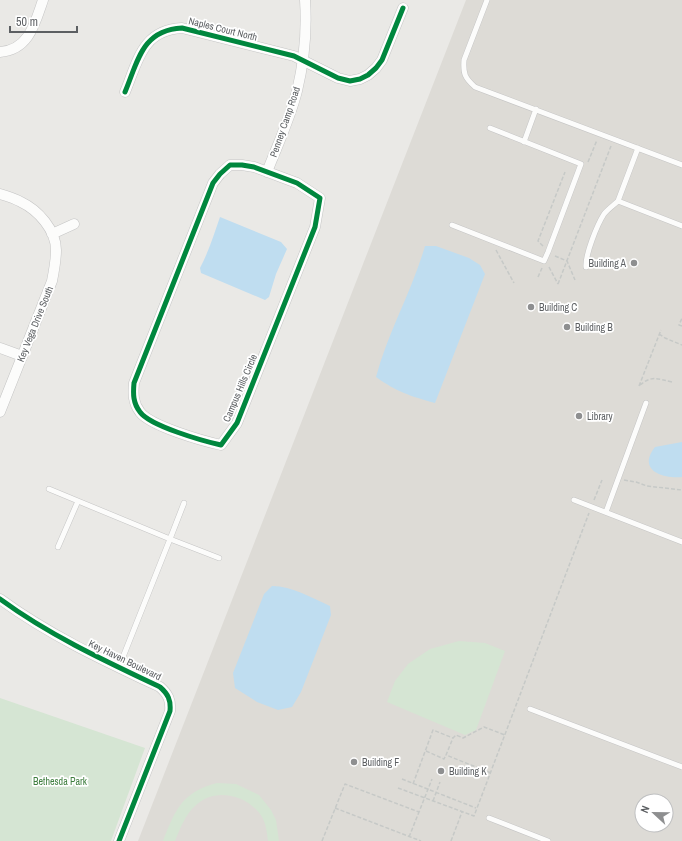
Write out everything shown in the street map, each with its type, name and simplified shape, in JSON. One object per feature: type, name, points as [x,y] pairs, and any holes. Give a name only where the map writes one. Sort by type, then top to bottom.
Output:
[{"type":"street","points":[[0,52],[16,49],[24,42],[32,30],[43,0]]},
{"type":"street","name":"Penney Camp Road","points":[[267,172],[297,92],[303,60],[306,15],[305,0]]},
{"type":"street","name":"Naples Court North","points":[[125,92],[142,51],[150,40],[160,33],[172,29],[182,28],[294,56],[338,78],[350,81],[360,79],[368,75],[382,60],[402,8]]},
{"type":"street","name":"Campus Hills Circle","points":[[230,165],[254,167],[267,172],[297,184],[320,198],[318,213],[315,227],[237,423],[221,445],[193,438],[151,421],[141,414],[135,404],[133,394],[134,383],[213,184],[220,174],[230,165]]},
{"type":"street","points":[[0,194],[21,202],[35,211],[45,221],[52,234],[74,224]]},
{"type":"street","name":"Key Vega Drive South","points":[[0,412],[52,281],[56,248],[52,234]]},
{"type":"street","points":[[0,348],[22,356]]},
{"type":"street","name":"Key Haven Boulevard","points":[[0,598],[34,622],[66,641],[160,687],[169,698],[171,704],[170,711],[120,841]]},
{"type":"lane","points":[[488,0],[464,60],[463,70],[467,80],[475,87],[682,165]]},
{"type":"lane","points":[[524,142],[536,109]]},
{"type":"lane","points":[[452,226],[544,260],[582,164],[490,128]]},
{"type":"lane","points":[[586,267],[585,260],[599,224],[605,213],[618,201],[638,148]]},
{"type":"lane","points":[[618,201],[682,226]]},
{"type":"lane","points":[[606,512],[646,402]]},
{"type":"lane","points":[[49,490],[219,558]]},
{"type":"lane","points":[[574,500],[682,542]]},
{"type":"lane","points":[[58,547],[78,501]]},
{"type":"lane","points":[[118,667],[184,503]]},
{"type":"lane","points":[[530,709],[682,767]]},
{"type":"lane","points":[[489,818],[548,841]]},
{"type":"path","points":[[558,284],[612,144]]},
{"type":"path","points":[[491,240],[514,283]]},
{"type":"path","points":[[538,277],[544,260]]},
{"type":"path","points":[[682,318],[679,325],[682,326]]},
{"type":"path","points":[[661,330],[639,386],[647,380],[653,378],[672,382]]},
{"type":"path","points":[[659,334],[682,345]]},
{"type":"path","points":[[398,788],[474,816],[602,480]]},
{"type":"path","points":[[618,480],[636,482],[647,486],[682,490]]},
{"type":"path","points":[[425,751],[444,759],[453,738],[456,735],[463,738],[484,727],[505,735]]},
{"type":"path","points":[[413,784],[433,730],[453,738]]},
{"type":"path","points":[[446,755],[491,773]]},
{"type":"path","points":[[402,779],[477,808]]},
{"type":"path","points":[[409,837],[432,779]]},
{"type":"path","points":[[433,801],[440,782]]},
{"type":"path","points":[[322,841],[345,784],[419,812]]},
{"type":"path","points":[[335,808],[366,819],[374,824],[389,828],[399,834],[421,841]]},
{"type":"path","points":[[451,841],[462,812]]},
{"type":"shaded area","points":[[466,0],[682,0],[682,841],[138,841]]},
{"type":"green space","points":[[459,641],[485,643],[505,651],[476,730],[465,735],[387,702],[395,681],[408,664],[430,649]]},
{"type":"green space","name":"Bethesda Park","points":[[0,698],[145,748],[111,841],[0,841]]},
{"type":"green space","points":[[217,783],[236,784],[259,795],[271,810],[276,820],[279,841],[268,841],[262,817],[249,803],[231,796],[221,795],[212,796],[195,806],[186,818],[175,841],[163,841],[176,811],[181,804],[195,792]]},
{"type":"water","points":[[220,217],[281,242],[287,249],[276,274],[269,297],[265,300],[201,273],[200,268],[209,249]]},
{"type":"water","points":[[425,246],[436,246],[469,258],[480,265],[485,274],[435,403],[404,393],[376,377],[387,344],[420,263]]},
{"type":"water","points":[[682,442],[682,477],[660,474],[650,467],[650,455],[655,447]]},
{"type":"water","points":[[272,586],[294,590],[330,606],[331,615],[301,692],[292,707],[278,710],[257,702],[235,688],[233,673],[264,594]]},
{"type":"cycle path","points":[[125,92],[138,59],[143,49],[150,41],[158,34],[169,30],[182,28],[294,56],[338,78],[350,81],[360,79],[368,75],[382,60],[403,8]]},
{"type":"cycle path","points":[[230,165],[254,167],[297,183],[320,198],[315,227],[237,423],[221,445],[165,428],[146,417],[140,412],[136,405],[134,398],[134,383],[213,183],[230,165]]},
{"type":"cycle path","points":[[0,599],[58,636],[160,687],[168,698],[170,711],[119,841]]},
{"type":"place","name":"Building A","points":[[634,263]]},
{"type":"place","name":"Building C","points":[[531,307]]},
{"type":"place","name":"Building B","points":[[567,327]]},
{"type":"place","name":"Library","points":[[579,416]]},
{"type":"place","name":"Building F","points":[[354,762]]},
{"type":"place","name":"Building K","points":[[441,771]]}]
